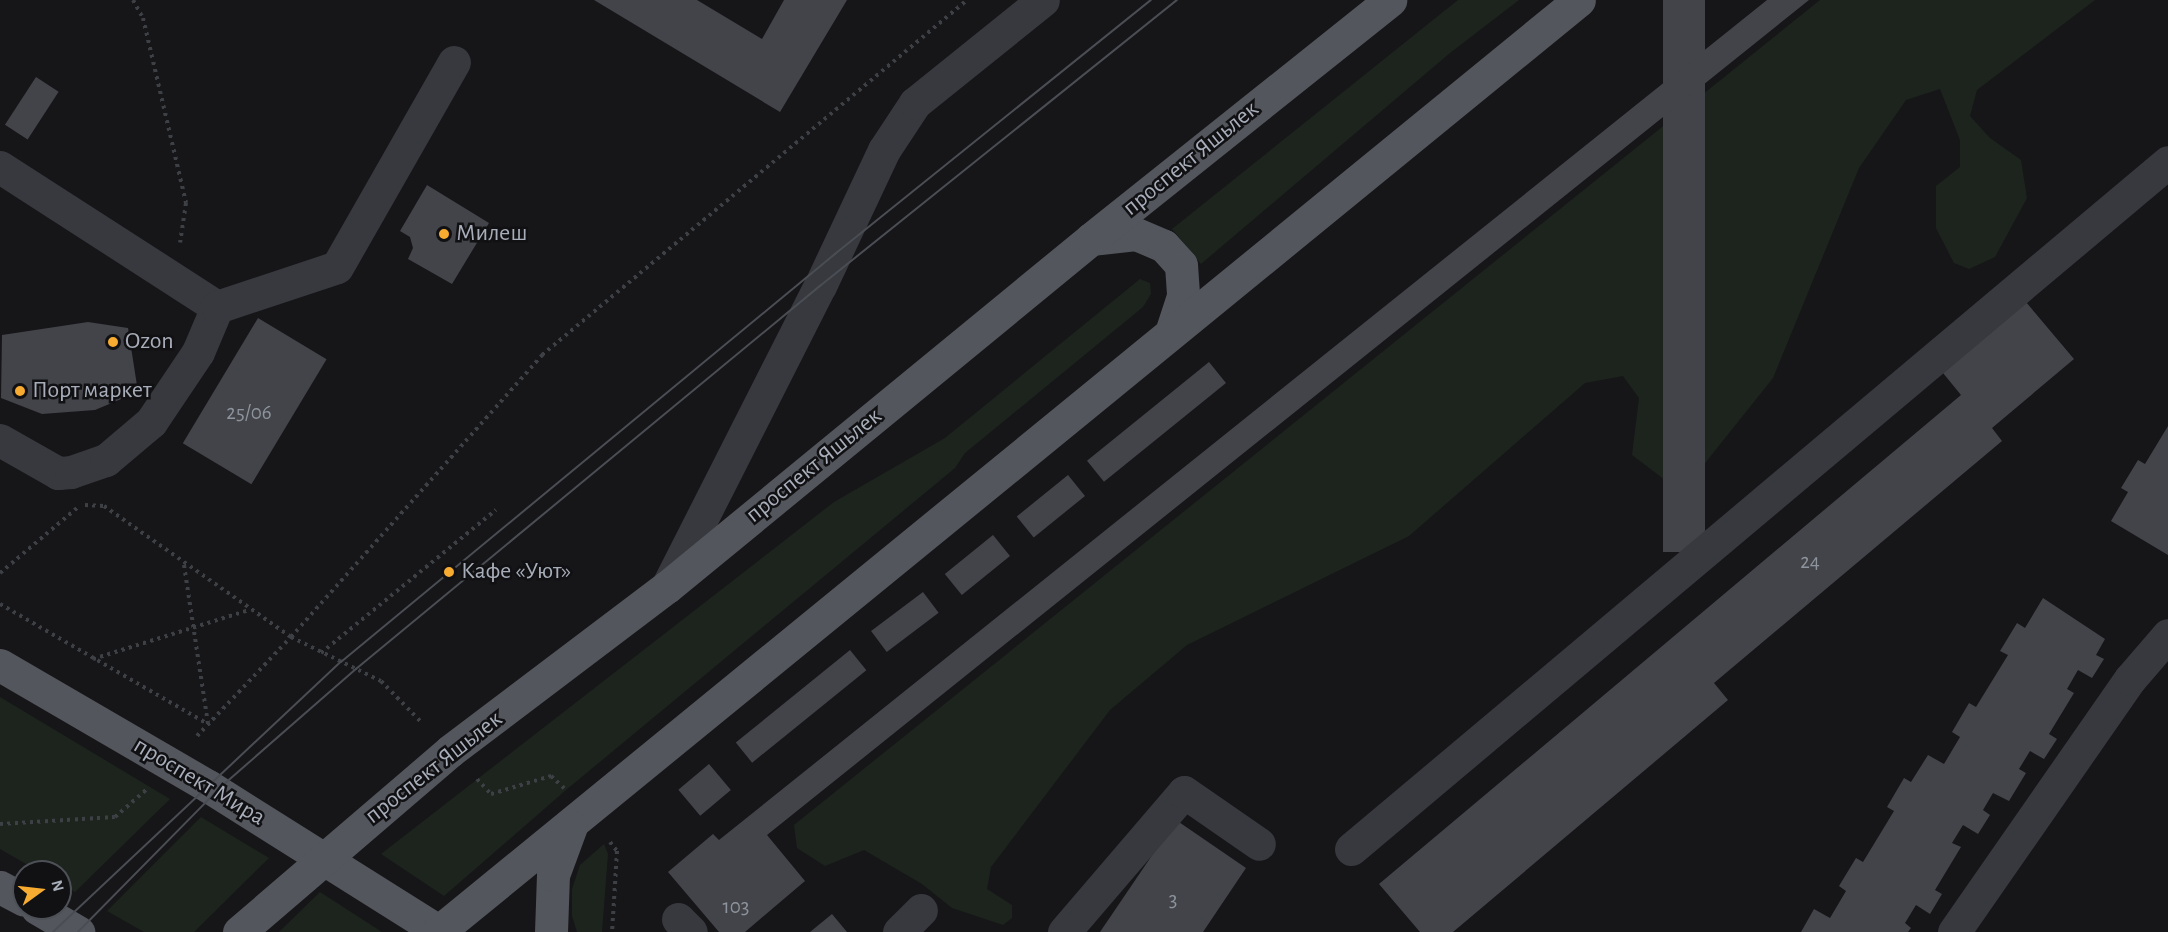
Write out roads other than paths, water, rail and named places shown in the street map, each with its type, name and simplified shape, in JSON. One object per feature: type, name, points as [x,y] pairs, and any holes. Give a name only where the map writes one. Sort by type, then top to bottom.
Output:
[{"type":"main road","name":"проспект Яшьлек","points":[[239,932],[322,858],[450,751],[667,587],[1091,238],[1390,0]]},
{"type":"main road","points":[[439,932],[1579,0]]},
{"type":"main road","points":[[1091,238],[1136,234],[1164,246],[1181,265],[1183,296],[1171,332]]},
{"type":"main road","name":"проспект Мира","points":[[0,665],[208,786],[439,932]]},
{"type":"main road","points":[[550,932],[548,907],[553,875],[571,826]]},
{"type":"main road","points":[[58,920],[78,932]]},
{"type":"street","points":[[667,587],[820,286],[884,150],[915,103],[1043,0]]},
{"type":"street","points":[[0,440],[58,473],[78,471],[106,460],[151,422],[198,352],[217,307],[337,267],[454,62]]},
{"type":"street","points":[[1351,849],[2168,162]]},
{"type":"street","points":[[0,167],[217,307]]},
{"type":"street","points":[[1954,932],[2130,679],[2168,635]]},
{"type":"street","points":[[1064,932],[1184,792],[1259,844]]},
{"type":"tram line","points":[[53,932],[341,662],[835,254],[1151,0]]},
{"type":"tram line","points":[[78,932],[222,786],[356,669],[820,286],[1177,0]]},
{"type":"place","name":"Милеш","points":[[444,234]]},
{"type":"place","name":"Ozon","points":[[113,342]]},
{"type":"place","name":"Порт маркет","points":[[20,391]]},
{"type":"place","name":"Кафе «Уют»","points":[[449,572]]}]
